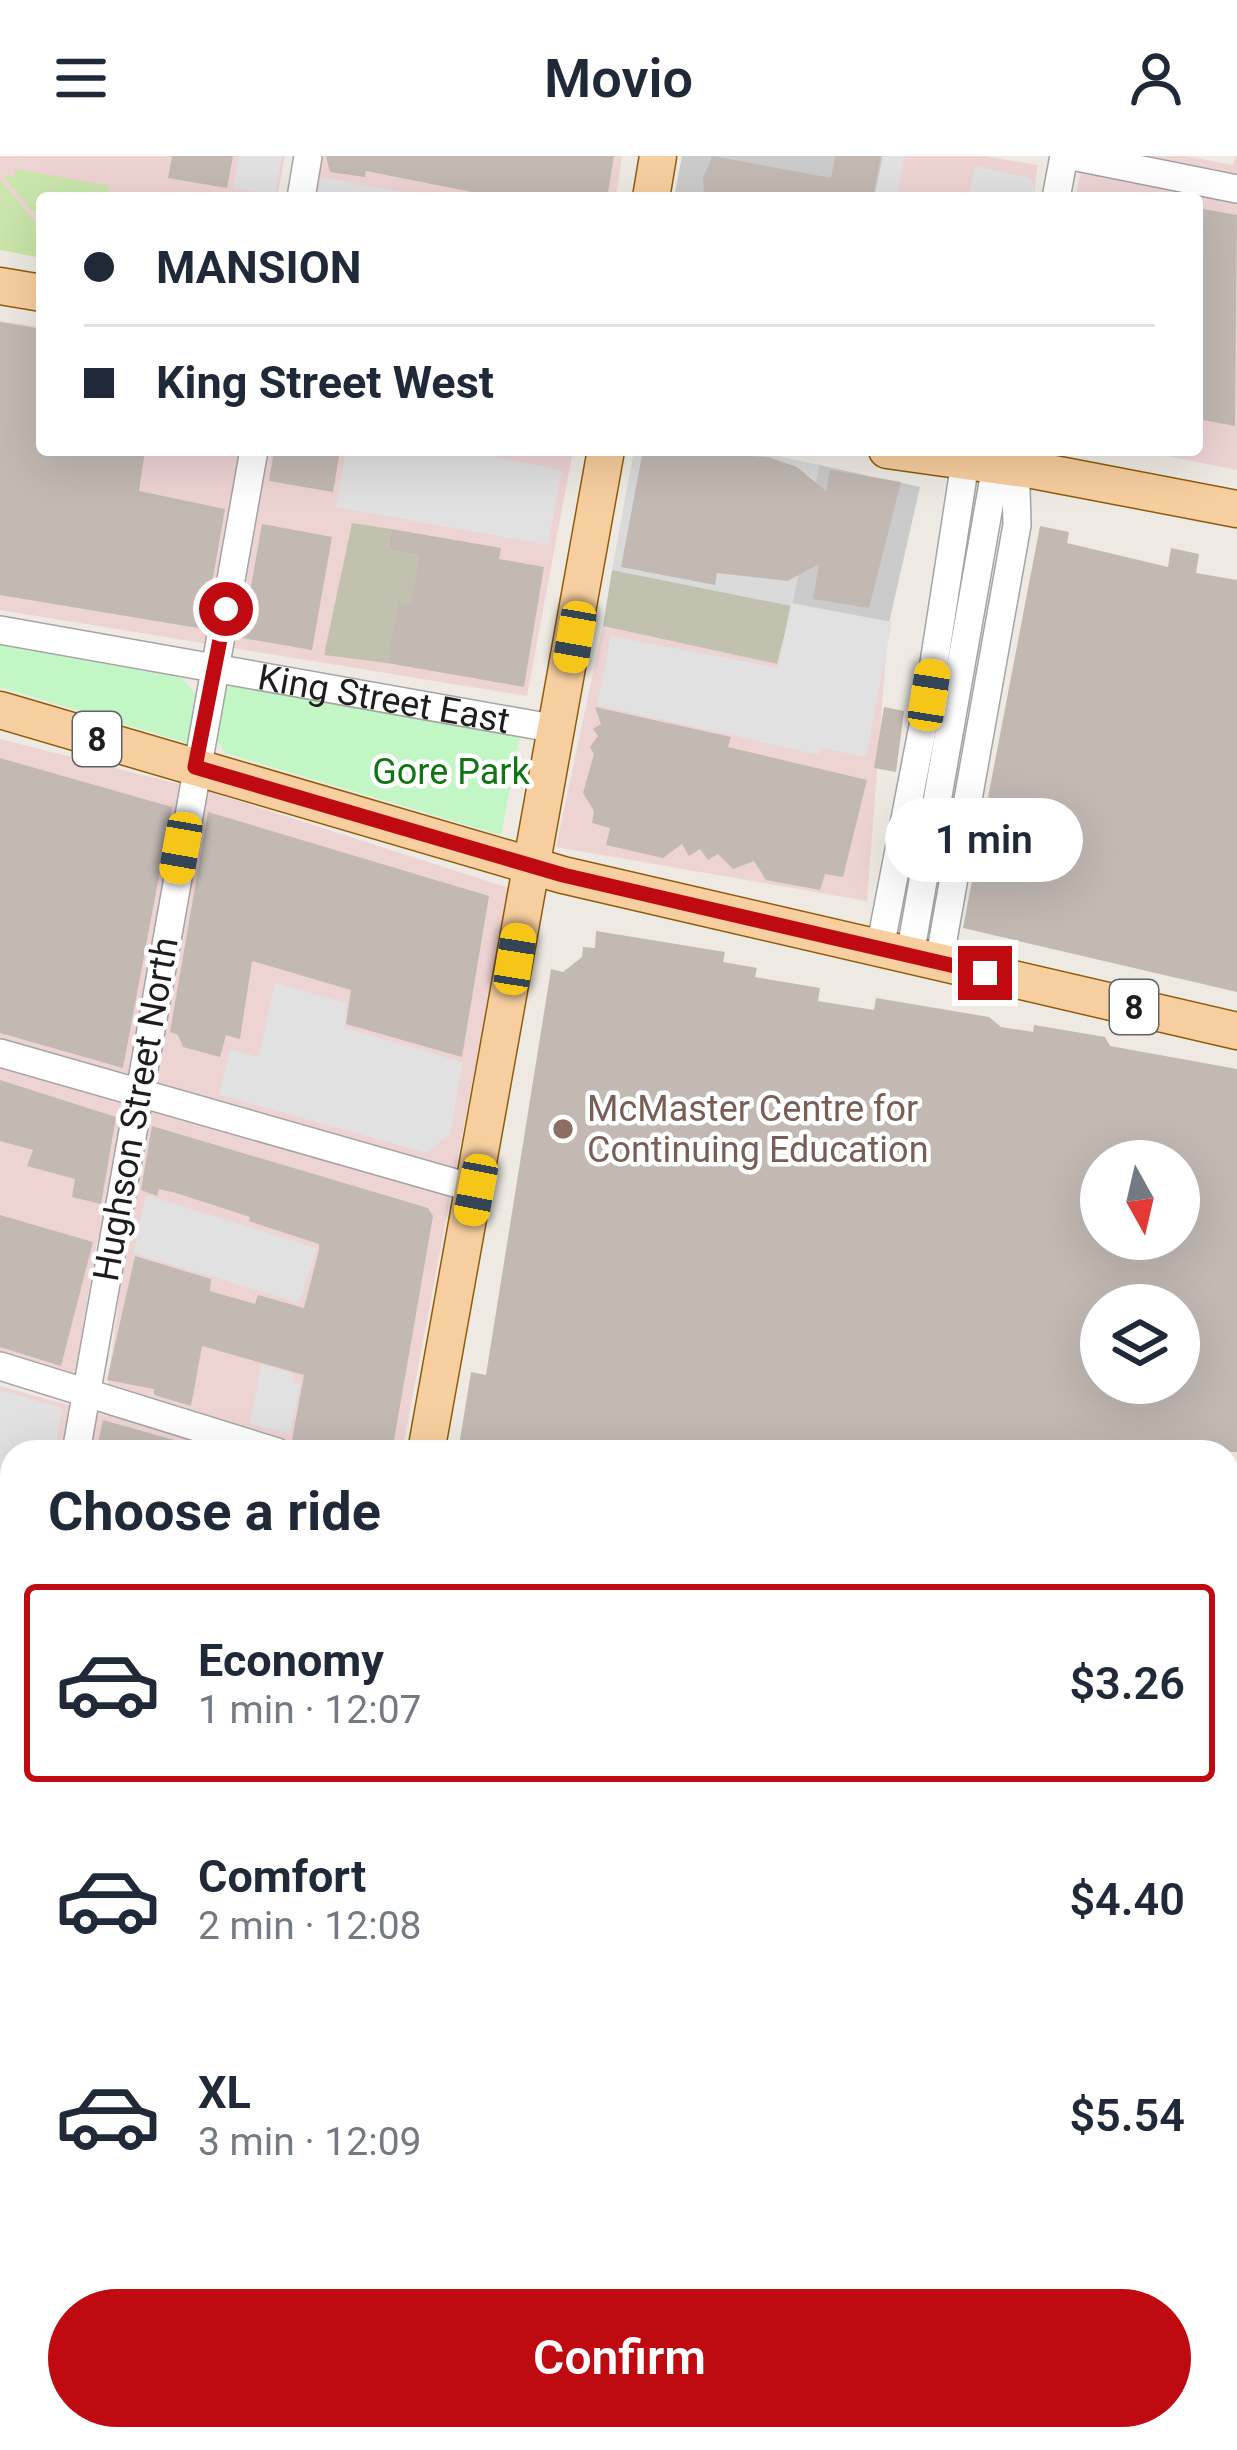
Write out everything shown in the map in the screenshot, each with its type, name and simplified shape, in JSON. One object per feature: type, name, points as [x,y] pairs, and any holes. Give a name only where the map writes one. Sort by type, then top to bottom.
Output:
[{"type":"main road","points":[[651,192],[658,156]]},
{"type":"main road","points":[[0,286],[36,292]]},
{"type":"main road","points":[[428,1440],[605,456]]},
{"type":"main road","points":[[942,456],[997,462],[1237,508]]},
{"type":"main road","name":"8","points":[[0,710],[531,866],[1237,1031]]},
{"type":"street","points":[[302,192],[308,156]]},
{"type":"street","points":[[1058,192],[1068,156],[1237,189]]},
{"type":"street","name":"Hughson Street North","points":[[78,1440],[253,456]]},
{"type":"street","points":[[910,955],[929,695],[997,462]]},
{"type":"street","points":[[910,955],[1017,525],[997,462]]},
{"type":"street","name":"King Street East","points":[[0,630],[557,729]]},
{"type":"street","points":[[0,1053],[476,1190]]},
{"type":"street","points":[[0,1366],[238,1440]]},
{"type":"shaded area","points":[[0,156],[285,156],[278,192],[36,192],[36,257],[0,249]]},
{"type":"shaded area","points":[[239,156],[282,156],[276,192],[233,188]]},
{"type":"shaded area","points":[[321,156],[622,156],[617,192],[314,192]]},
{"type":"shaded area","points":[[682,156],[905,156],[898,192],[675,192]]},
{"type":"shaded area","points":[[883,156],[905,156],[898,192],[875,192]]},
{"type":"shaded area","points":[[905,156],[984,156],[1038,165],[1034,192],[898,192]]},
{"type":"shaded area","points":[[1083,156],[1186,156],[1232,165],[1237,156],[1237,470],[1168,456],[1203,456],[1203,192],[1077,192]]},
{"type":"shaded area","points":[[975,166],[1031,178],[1036,192],[970,192]]},
{"type":"shaded area","points":[[321,177],[401,192],[318,192]]},
{"type":"shaded area","points":[[0,321],[36,326],[36,456],[572,456],[527,696],[0,610]]},
{"type":"shaded area","points":[[345,456],[495,456],[562,470],[548,545],[336,507]]},
{"type":"shaded area","points":[[633,456],[778,456],[819,465],[792,606],[612,570]]},
{"type":"shaded area","points":[[819,465],[920,487],[888,627],[792,606]]},
{"type":"shaded area","points":[[352,523],[391,529],[388,550],[419,555],[410,605],[398,604],[387,663],[324,655]]},
{"type":"shaded area","points":[[612,570],[792,606],[777,664],[603,626]]},
{"type":"shaded area","points":[[791,603],[892,622],[866,757],[821,748],[819,755],[597,705],[611,636],[778,668]]},
{"type":"shaded area","points":[[792,606],[888,627],[867,901],[556,847],[603,626],[777,664]]},
{"type":"shaded area","points":[[0,739],[214,793],[509,888],[404,1440],[0,1440],[0,1386],[104,1415],[126,1243],[98,1236],[75,1375],[0,1352]]},
{"type":"shaded area","points":[[275,983],[347,1003],[345,1028],[463,1062],[450,1134],[427,1153],[219,1095],[230,1049],[258,1057]]},
{"type":"shaded area","points":[[146,1195],[317,1248],[299,1303],[133,1253]]},
{"type":"shaded area","points":[[261,1364],[294,1374],[292,1382],[300,1385],[290,1434],[250,1424]]},
{"type":"shaded area","points":[[0,1390],[62,1408],[57,1440],[0,1440]]},
{"type":"green space","points":[[16,169],[109,186],[108,192],[36,192],[36,216],[2,175],[14,177]]},
{"type":"green space","points":[[0,180],[36,223],[36,257],[0,250]]},
{"type":"green space","points":[[0,645],[182,678],[195,694],[187,743],[0,687]]},
{"type":"green space","name":"Gore Park","points":[[230,683],[520,735],[501,835],[225,753],[215,737],[224,687]]},
{"type":"building","points":[[172,156],[233,156],[227,188],[168,178]]},
{"type":"building","points":[[326,156],[614,156],[608,192],[472,192],[366,171],[365,177],[330,172]]},
{"type":"building","points":[[712,156],[831,178],[835,156],[881,156],[874,192],[704,192],[703,178]]},
{"type":"building","points":[[1203,209],[1237,215],[1235,426],[1203,420]]},
{"type":"building","points":[[0,322],[36,328],[36,456],[144,456],[139,491],[225,509],[204,629],[0,595]]},
{"type":"building","points":[[273,456],[339,456],[333,492],[269,481]]},
{"type":"building","points":[[642,456],[768,457],[797,467],[826,491],[830,470],[901,482],[869,608],[813,599],[819,564],[788,581],[717,573],[715,585],[621,567]]},
{"type":"building","points":[[262,524],[332,537],[312,650],[242,638]]},
{"type":"building","points":[[1040,526],[1069,532],[1067,543],[1168,567],[1171,548],[1199,554],[1196,573],[1237,580],[1237,992],[963,928]]},
{"type":"building","points":[[391,529],[501,548],[499,559],[544,567],[524,687],[387,663],[398,603],[410,605],[419,555],[388,550]]},
{"type":"building","points":[[595,707],[731,737],[728,747],[867,780],[843,877],[825,874],[820,890],[766,880],[754,861],[733,869],[718,854],[708,860],[700,849],[689,856],[682,844],[663,858],[606,845],[610,828],[592,823],[594,811],[583,793],[594,754],[590,747],[598,736],[593,729],[601,724]]},
{"type":"building","points":[[884,707],[904,711],[896,772],[874,768]]},
{"type":"building","points":[[0,758],[172,807],[123,1068],[0,1033]]},
{"type":"building","points":[[208,812],[489,896],[462,1057],[346,1024],[351,990],[252,961],[240,1039],[226,1035],[220,1057],[183,1047],[178,1035],[170,1032]]},
{"type":"building","points":[[596,931],[725,952],[723,962],[757,968],[755,977],[820,988],[818,1001],[874,1010],[876,998],[989,1017],[1001,1027],[1033,1032],[1034,1025],[1105,1037],[1110,1046],[1237,1069],[1237,1440],[460,1440],[471,1372],[486,1375],[551,969],[563,972],[582,957],[583,947],[595,948]]},
{"type":"building","points":[[0,1080],[116,1117],[101,1204],[72,1197],[75,1179],[27,1166],[33,1150],[0,1141]]},
{"type":"building","points":[[152,1126],[428,1208],[433,1216],[394,1440],[292,1440],[304,1375],[202,1346],[191,1406],[154,1395],[154,1389],[107,1380],[135,1256],[211,1279],[210,1291],[255,1304],[258,1295],[304,1308],[319,1250],[319,1244],[249,1221],[250,1217],[176,1193],[159,1189],[157,1196],[141,1190]]},
{"type":"building","points":[[0,1215],[93,1242],[61,1366],[0,1347]]},
{"type":"building","points":[[103,1420],[174,1440],[99,1440]]},
{"type":"place","name":"McMaster Centre for Continuing Education","points":[[563,1129]]},
{"type":"route","points":[[226,609],[195,767],[563,875],[985,973]]}]
